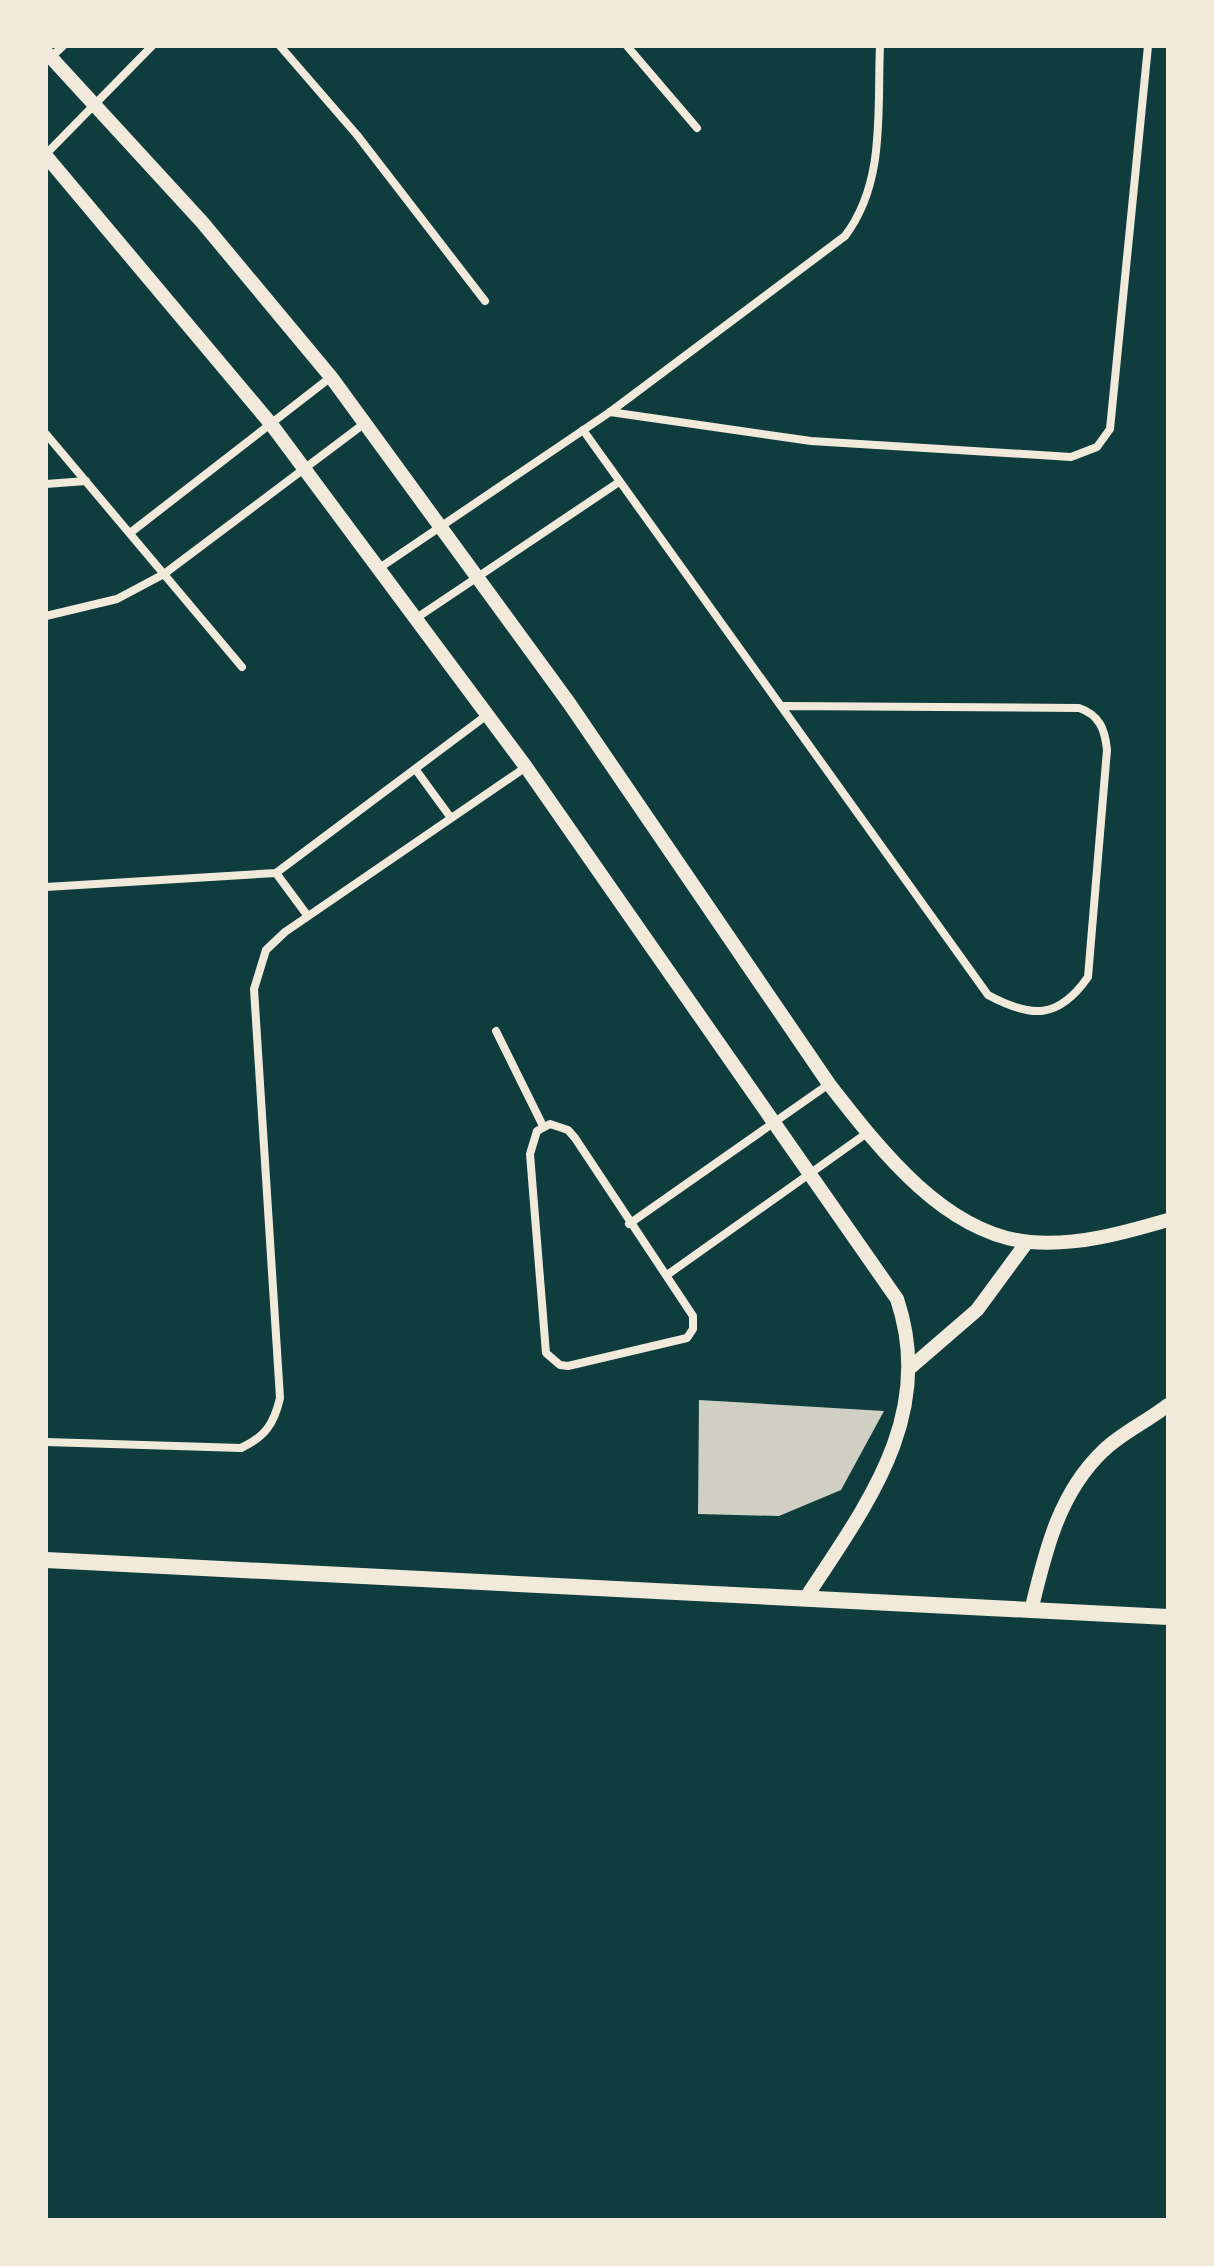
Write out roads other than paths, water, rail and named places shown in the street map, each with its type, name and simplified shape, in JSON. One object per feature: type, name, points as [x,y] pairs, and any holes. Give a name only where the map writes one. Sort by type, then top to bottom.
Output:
[{"type":"main road","points":[[46,1560],[807,1596],[1168,1617]]},
{"type":"street","points":[[63,46],[48,57],[202,222],[331,377],[569,703],[829,1084],[867,1133],[951,1212],[982,1229],[1027,1242],[1059,1243],[1107,1237],[1168,1220]]},
{"type":"street","points":[[152,46],[46,155],[271,424],[526,767],[897,1299],[908,1330],[911,1367],[906,1414],[844,1540],[807,1596]]},
{"type":"street","points":[[280,46],[357,135],[485,301]]},
{"type":"street","points":[[627,46],[697,128]]},
{"type":"street","points":[[378,569],[610,412],[845,236],[861,216],[874,179],[880,46]]},
{"type":"street","points":[[610,412],[811,441],[1071,457],[1097,447],[1110,429],[1148,46]]},
{"type":"street","points":[[130,533],[331,377]]},
{"type":"street","points":[[46,616],[117,599],[164,574],[365,423]]},
{"type":"street","points":[[583,430],[784,706],[988,995],[1015,1010],[1039,1012],[1065,1005],[1088,977],[1107,750],[1105,735],[1094,715],[1079,708],[784,706]]},
{"type":"street","points":[[46,434],[242,667]]},
{"type":"street","points":[[46,484],[86,481]]},
{"type":"street","points":[[415,619],[619,482]]},
{"type":"street","points":[[46,887],[276,873],[487,715]]},
{"type":"street","points":[[46,1442],[241,1448],[260,1440],[269,1428],[280,1398],[254,989],[266,950],[307,915],[526,767]]},
{"type":"street","points":[[416,770],[451,818]]},
{"type":"street","points":[[276,873],[307,915]]},
{"type":"street","points":[[496,1031],[543,1126]]},
{"type":"street","points":[[629,1224],[829,1084]]},
{"type":"street","points":[[557,1125],[575,1138],[629,1224],[693,1316],[693,1329],[687,1338],[568,1366],[560,1365],[546,1353],[530,1154],[532,1140],[543,1126],[557,1125]]},
{"type":"street","points":[[667,1275],[867,1133]]},
{"type":"street","points":[[911,1367],[977,1310],[1027,1242]]},
{"type":"street","points":[[1031,1611],[1048,1541],[1067,1498],[1103,1451],[1168,1405]]}]
